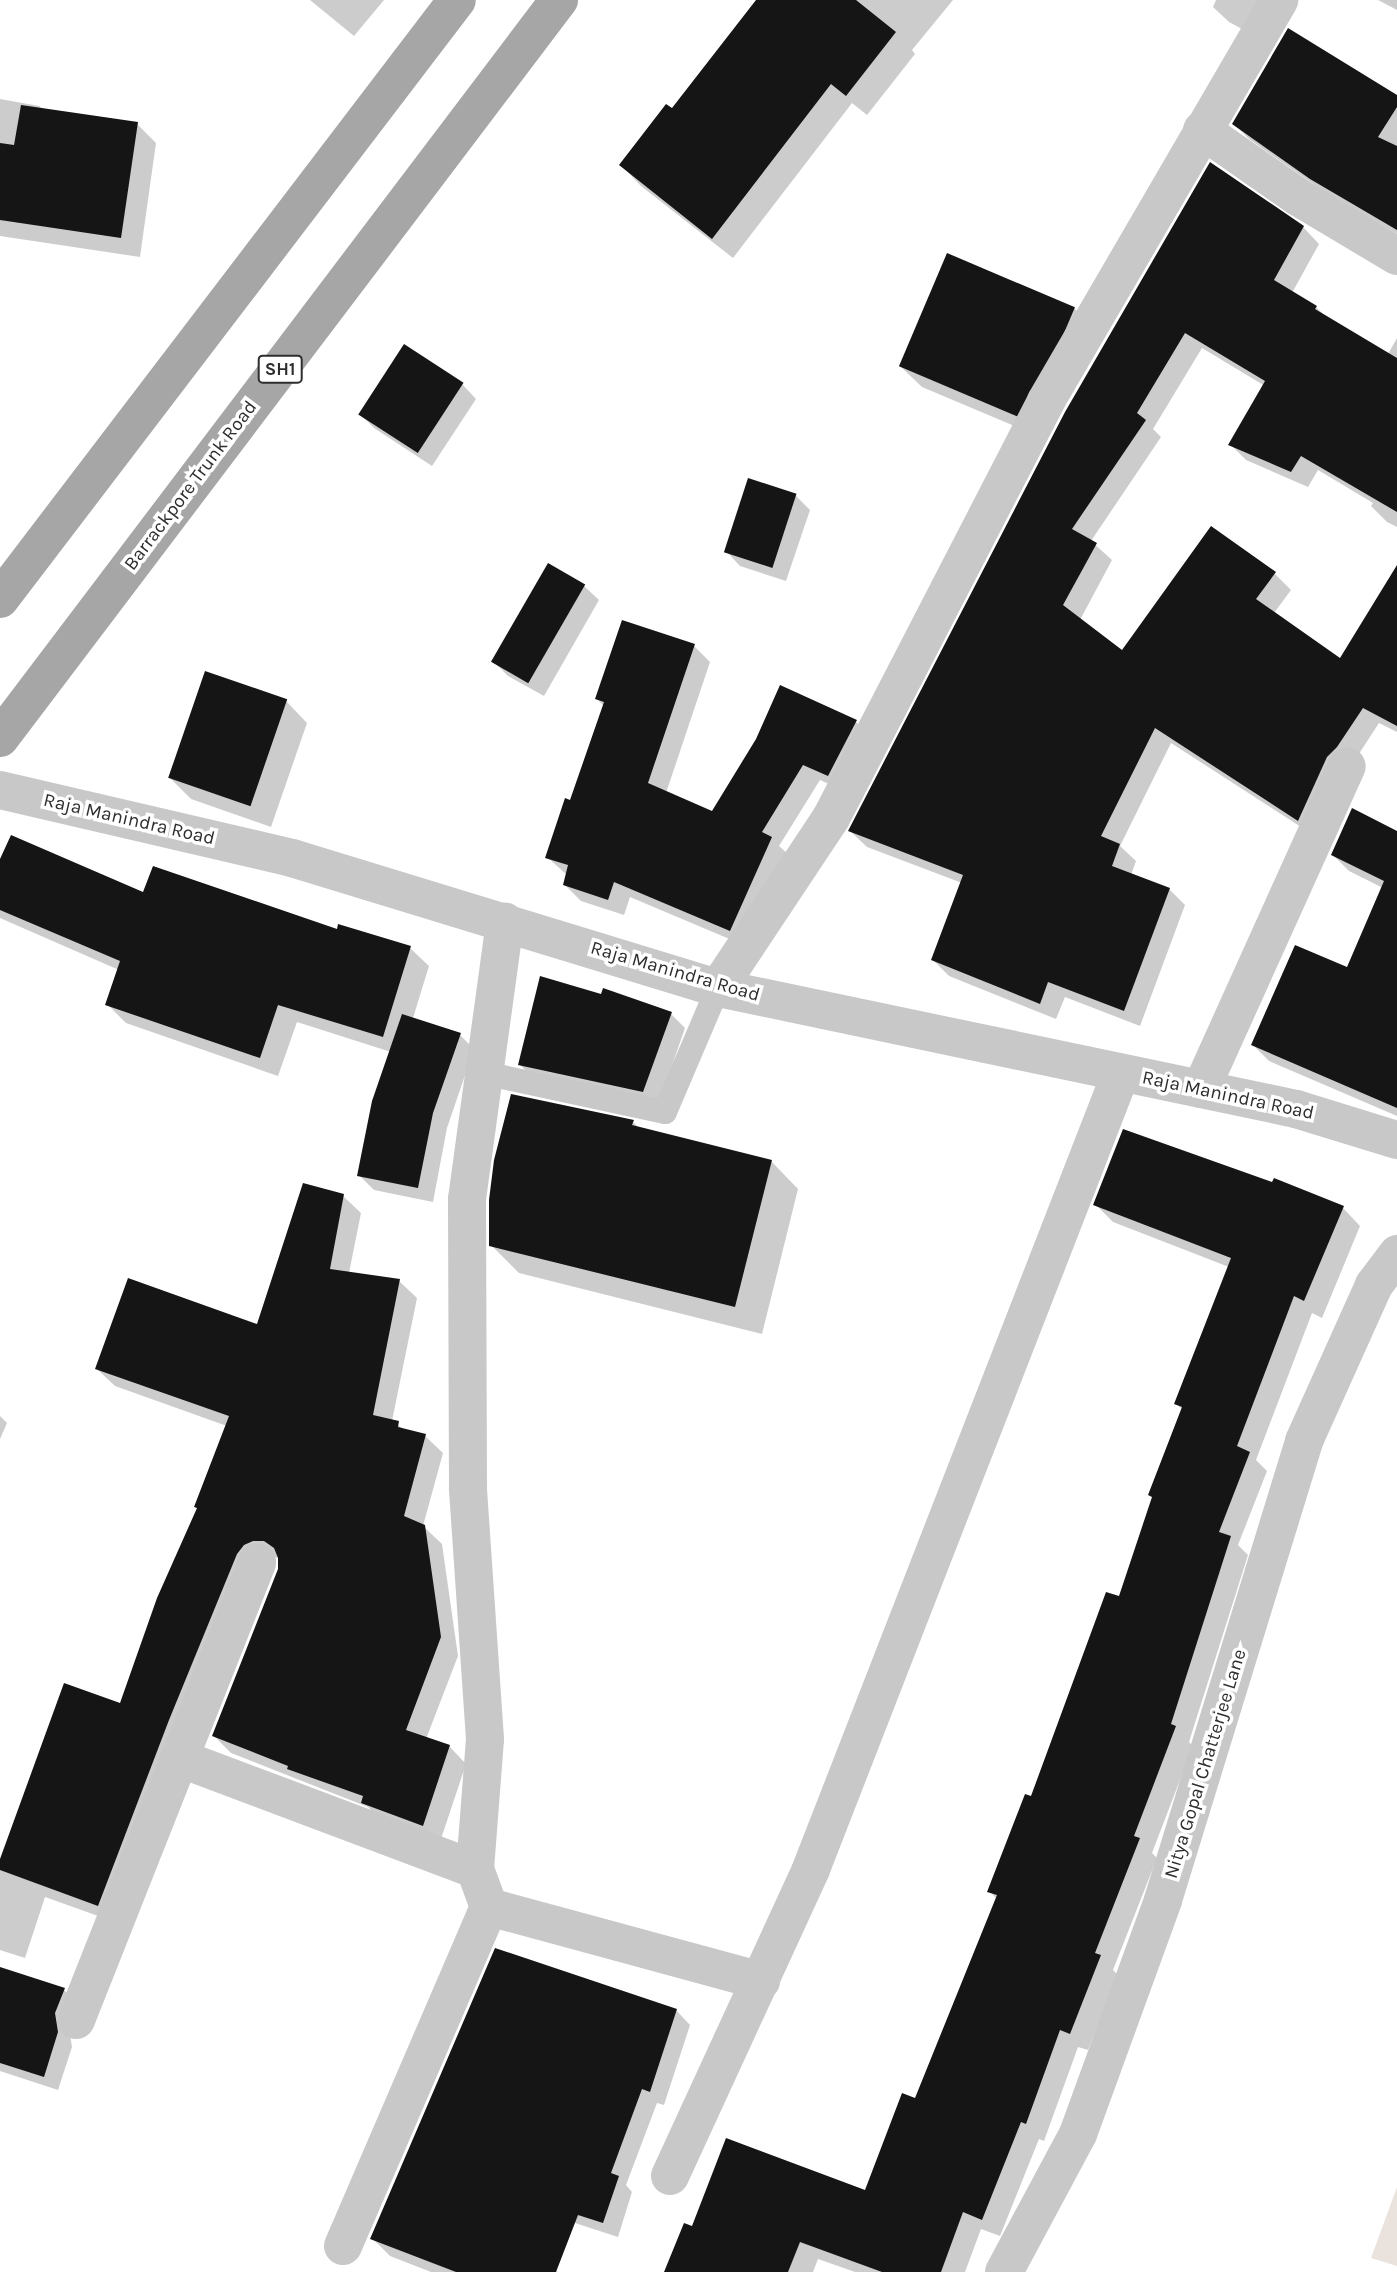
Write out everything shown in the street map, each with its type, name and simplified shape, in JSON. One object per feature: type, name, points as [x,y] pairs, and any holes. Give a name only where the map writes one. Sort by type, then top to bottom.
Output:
[{"type":"main road","points":[[0,599],[457,0]]},
{"type":"main road","name":"Barrackpore Trunk Road","points":[[0,738],[559,0]]},
{"type":"street","points":[[718,988],[831,818],[1046,401],[1279,0]]},
{"type":"street","points":[[1202,130],[1297,197],[1397,256]]},
{"type":"street","points":[[1201,1089],[1346,766]]},
{"type":"street","name":"Raja Manindra Road","points":[[0,790],[292,858],[718,988],[1296,1109],[1397,1140]]},
{"type":"street","points":[[343,2246],[489,1907],[475,1869],[485,1739],[468,1488],[467,1199],[505,922]]},
{"type":"street","points":[[670,2176],[811,1869],[1121,1073]]},
{"type":"street","name":"Nitya Gopal Chatterjee Lane","points":[[1004,2272],[1078,2134],[1163,1900],[1304,1441],[1374,1284],[1397,1254]]},
{"type":"street","points":[[76,2020],[257,1562]]},
{"type":"street","points":[[179,1758],[475,1869]]},
{"type":"street","points":[[489,1907],[761,1981]]},
{"type":"lane","points":[[484,1073],[665,1112],[718,988]]},
{"type":"shaded area","points":[[1397,2187],[1397,2266],[1371,2258]]},
{"type":"building","points":[[756,0],[856,0],[896,32],[846,96],[831,84],[712,239],[619,165],[666,104],[672,108]]},
{"type":"building","points":[[1288,28],[1397,95],[1397,107],[1378,137],[1397,146],[1397,230],[1310,179],[1232,124]]},
{"type":"building","points":[[21,105],[138,122],[121,238],[0,220],[0,143],[14,145]]},
{"type":"building","points":[[1210,162],[1304,226],[1274,280],[1317,306],[1315,309],[1397,358],[1397,512],[1301,456],[1291,472],[1228,445],[1265,381],[1185,333],[1137,413],[1146,420],[1072,529],[1097,543],[1063,605],[1122,650],[1211,526],[1276,572],[1256,599],[1340,658],[1397,565],[1397,726],[1363,708],[1337,747],[1327,757],[1298,821],[1155,728],[1101,836],[1120,844],[1112,866],[1170,888],[1124,1011],[1048,982],[1040,1004],[931,960],[963,875],[848,831],[1065,412]]},
{"type":"building","points":[[947,253],[1075,307],[1027,421],[899,366]]},
{"type":"building","points":[[404,344],[464,383],[418,453],[358,414]]},
{"type":"building","points":[[748,478],[797,494],[772,568],[724,552]]},
{"type":"building","points":[[548,563],[585,584],[528,683],[491,662]]},
{"type":"building","points":[[622,620],[695,644],[648,783],[712,811],[756,739],[780,685],[857,720],[828,776],[803,765],[762,832],[772,837],[730,931],[614,882],[608,900],[563,885],[568,865],[545,858],[565,798],[570,800],[604,702],[595,699]]},
{"type":"building","points":[[205,671],[287,699],[250,806],[168,778]]},
{"type":"building","points":[[1352,808],[1397,831],[1397,1108],[1251,1045],[1295,945],[1347,967],[1384,881],[1331,855]]},
{"type":"building","points":[[11,835],[143,892],[153,866],[337,929],[338,924],[411,946],[383,1037],[278,1005],[260,1058],[105,1005],[120,961],[0,910],[0,859]]},
{"type":"building","points":[[540,976],[601,994],[603,988],[672,1012],[643,1092],[518,1065]]},
{"type":"building","points":[[402,1014],[461,1033],[433,1113],[418,1188],[357,1176],[372,1101]]},
{"type":"building","points":[[511,1094],[634,1120],[632,1125],[772,1160],[735,1307],[489,1246],[489,1200],[494,1160]]},
{"type":"building","points":[[1123,1129],[1272,1182],[1274,1178],[1344,1206],[1304,1301],[1294,1296],[1237,1446],[1250,1452],[1219,1532],[1231,1536],[1171,1724],[1176,1726],[1134,1836],[1140,1838],[1095,1953],[1101,1955],[1070,2034],[1060,2030],[1026,2124],[1021,2122],[982,2220],[963,2212],[941,2272],[882,2272],[800,2242],[788,2272],[664,2272],[684,2223],[692,2226],[726,2138],[865,2190],[902,2093],[915,2098],[997,1895],[987,1892],[1025,1794],[1031,1796],[1106,1592],[1119,1596],[1152,1497],[1148,1495],[1182,1407],[1174,1404],[1231,1258],[1093,1205]]},
{"type":"building","points":[[303,1183],[344,1194],[330,1269],[400,1279],[373,1415],[399,1421],[398,1427],[426,1434],[404,1516],[425,1525],[441,1637],[406,1730],[450,1745],[423,1826],[361,1803],[363,1796],[287,1769],[288,1766],[212,1736],[278,1569],[274,1548],[264,1541],[253,1541],[244,1545],[237,1554],[169,1720],[98,1906],[0,1870],[0,1859],[64,1683],[120,1703],[157,1598],[197,1508],[194,1507],[229,1416],[95,1369],[128,1278],[257,1324]]},
{"type":"building","points":[[495,1948],[677,2009],[650,2092],[642,2089],[611,2173],[619,2176],[603,2223],[578,2215],[556,2272],[456,2272],[370,2239]]},
{"type":"building","points":[[0,1967],[65,1988],[55,2013],[58,2032],[44,2077],[0,2063]]}]
